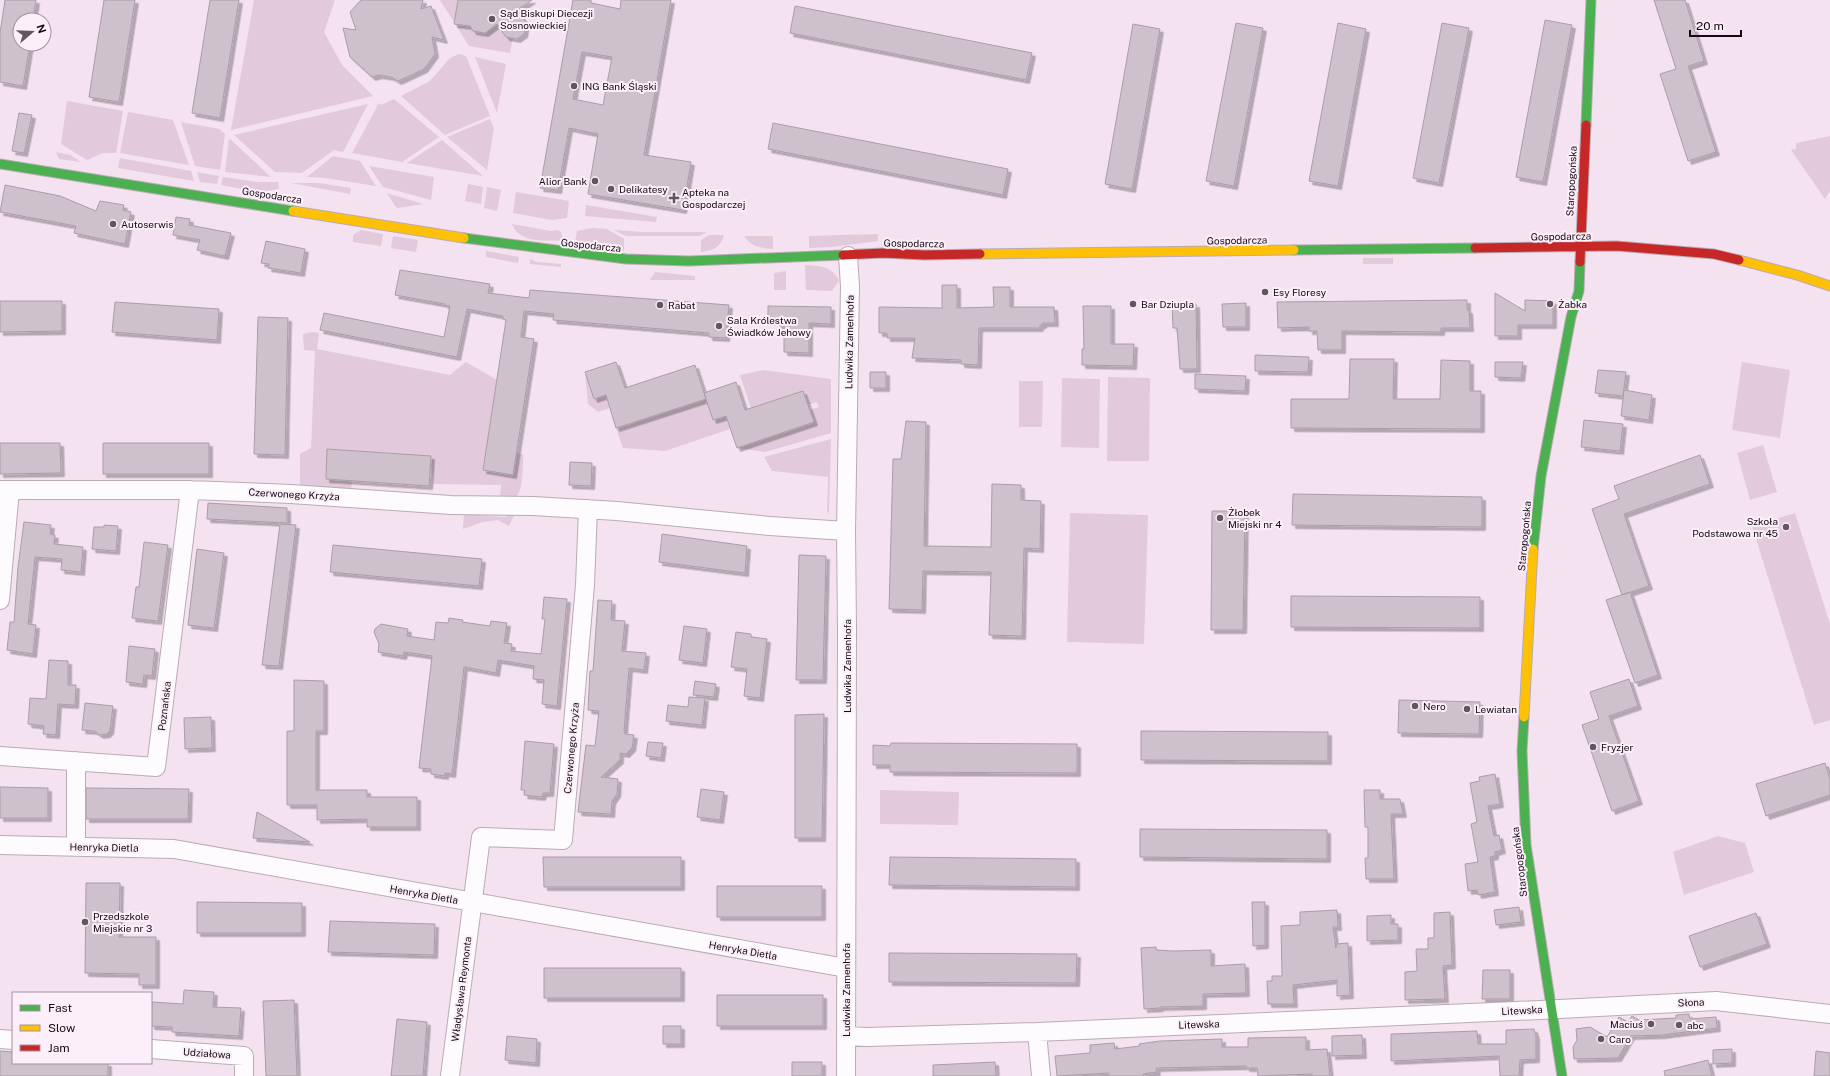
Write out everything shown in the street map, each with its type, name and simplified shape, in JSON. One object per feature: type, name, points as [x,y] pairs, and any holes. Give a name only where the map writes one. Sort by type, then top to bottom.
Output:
[{"type":"street","name":"Staropogońska","points":[[1562,1076],[1526,845],[1522,751],[1534,533],[1541,476],[1555,395],[1571,317],[1579,291],[1591,0]]},
{"type":"street","name":"Gospodarcza","points":[[0,164],[499,244],[569,254],[626,259],[689,260],[848,256],[878,253],[948,255],[1580,246],[1637,247],[1714,254],[1797,275],[1830,286]]},
{"type":"street","name":"Ludwika Zamenhofa","points":[[846,1076],[846,531],[850,286],[848,256]]},
{"type":"street","name":"Czerwonego Krzyża","points":[[5,490],[190,490],[311,495],[451,505],[588,509],[846,531]]},
{"type":"street","points":[[0,600],[5,490]]},
{"type":"street","name":"Poznańska","points":[[0,756],[156,766],[190,490]]},
{"type":"street","name":"Czerwonego Krzyża","points":[[473,902],[481,837],[563,840],[585,585],[588,509]]},
{"type":"street","points":[[76,761],[76,846]]},
{"type":"street","name":"Henryka Dietla","points":[[0,845],[174,849],[846,968]]},
{"type":"street","name":"Władysława Reymonta","points":[[450,1076],[473,902]]},
{"type":"street","name":"Słona","points":[[1551,1008],[1716,1001],[1830,1014]]},
{"type":"street","name":"Litewska","points":[[846,1036],[867,1037],[1037,1032],[1540,1010],[1551,1008]]},
{"type":"street","points":[[1037,1032],[1041,1076]]},
{"type":"street","points":[[0,1039],[12,1040]]},
{"type":"street","name":"Udziałowa","points":[[152,1049],[244,1056],[244,1076]]},
{"type":"shaded area","points":[[254,0],[335,0],[324,32],[342,65],[373,96],[231,130]]},
{"type":"shaded area","name":"Sąd Biskupi Diecezji Sosnowieckiej","points":[[440,0],[520,0],[510,53],[469,46]]},
{"type":"shaded area","points":[[459,54],[466,56],[490,116],[445,135],[401,96],[430,81],[450,58]]},
{"type":"shaded area","points":[[475,57],[506,64],[497,113]]},
{"type":"shaded area","points":[[394,99],[439,137],[402,162],[352,153],[379,103],[381,105]]},
{"type":"shaded area","points":[[67,101],[123,111],[116,153],[103,153],[87,160],[61,144]]},
{"type":"shaded area","points":[[368,104],[343,152],[334,150],[302,173],[275,172],[234,135]]},
{"type":"shaded area","points":[[128,112],[173,120],[189,165],[120,153]]},
{"type":"shaded area","points":[[490,119],[494,128],[487,170],[447,137]]},
{"type":"shaded area","points":[[181,122],[219,129],[225,134],[220,170],[195,166]]},
{"type":"shaded area","points":[[1830,136],[1830,191],[1825,199],[1791,150],[1796,149],[1796,143]]},
{"type":"shaded area","points":[[229,138],[271,177],[225,172]]},
{"type":"shaded area","points":[[442,140],[483,176],[407,163]]},
{"type":"shaded area","points":[[56,152],[70,155],[81,162],[59,159]]},
{"type":"shaded area","points":[[333,156],[360,161],[376,186],[325,178],[307,177]]},
{"type":"shaded area","points":[[120,158],[191,171],[194,181],[118,168]]},
{"type":"shaded area","points":[[369,166],[434,177],[431,200],[383,187]]},
{"type":"shaded area","points":[[197,172],[219,176],[217,184],[200,182]]},
{"type":"shaded area","points":[[223,177],[258,182],[278,182],[279,189],[259,192],[221,185]]},
{"type":"shaded area","points":[[291,183],[319,183],[351,188],[350,194]]},
{"type":"shaded area","points":[[468,184],[483,187],[481,204],[465,201]]},
{"type":"shaded area","points":[[487,187],[501,190],[497,211],[484,208]]},
{"type":"shaded area","points":[[516,192],[569,201],[567,218],[552,220],[513,213]]},
{"type":"shaded area","points":[[387,193],[423,204],[398,208],[395,206]]},
{"type":"shaded area","points":[[586,205],[657,217],[656,222],[585,216]]},
{"type":"shaded area","points":[[512,224],[551,231],[558,230],[561,232],[564,241],[534,240],[527,238],[521,235]]},
{"type":"shaded area","points":[[592,228],[607,229],[624,239],[624,251],[575,242],[577,231]]},
{"type":"shaded area","points":[[361,230],[383,234],[381,246],[353,242],[353,235]]},
{"type":"shaded area","points":[[614,230],[643,232],[707,232],[700,236],[626,236]]},
{"type":"shaded area","points":[[878,234],[878,241],[832,247],[809,248],[809,236]]},
{"type":"shaded area","points":[[709,235],[724,235],[721,243],[716,248],[701,252],[701,240]]},
{"type":"shaded area","points":[[393,236],[418,240],[416,252],[391,248]]},
{"type":"shaded area","points":[[744,236],[773,236],[773,249],[764,248],[750,243]]},
{"type":"shaded area","points":[[486,251],[519,257],[518,263],[486,257]]},
{"type":"shaded area","points":[[1363,258],[1393,258],[1393,264],[1363,264]]},
{"type":"shaded area","points":[[530,259],[537,262],[561,264],[561,267],[530,264]]},
{"type":"shaded area","points":[[805,265],[820,266],[829,269],[836,275],[839,280],[832,291],[806,290]]},
{"type":"shaded area","points":[[786,271],[786,290],[774,290],[774,273]]},
{"type":"shaded area","points":[[655,272],[695,276],[695,280],[650,280]]},
{"type":"shaded area","points":[[312,332],[319,333],[317,349],[450,375],[466,362],[497,380],[483,470],[516,453],[523,454],[521,484],[516,497],[510,499],[500,498],[501,485],[433,484],[431,456],[328,449],[326,479],[352,481],[351,490],[300,487],[300,454],[311,448],[315,351],[304,350],[303,334]]},
{"type":"shaded area","points":[[1742,362],[1790,370],[1780,438],[1732,430]]},
{"type":"shaded area","points":[[763,370],[831,379],[831,433],[765,452],[737,448],[813,423],[809,410],[819,407],[817,402],[808,405],[803,391],[751,408],[740,375]]},
{"type":"shaded area","points":[[585,372],[594,399],[606,395],[610,408],[598,412],[588,404]]},
{"type":"shaded area","points":[[1108,377],[1150,378],[1149,461],[1107,461]]},
{"type":"shaded area","points":[[1062,378],[1100,379],[1099,448],[1061,447]]},
{"type":"shaded area","points":[[1019,381],[1043,381],[1042,427],[1019,427]]},
{"type":"shaded area","points":[[706,399],[713,420],[726,416],[730,429],[665,451],[623,448],[616,428]]},
{"type":"shaded area","points":[[831,439],[829,512],[827,513],[828,477],[772,471],[764,457]]},
{"type":"shaded area","points":[[1763,445],[1777,492],[1750,500],[1737,453]]},
{"type":"shaded area","points":[[516,511],[509,526],[498,520],[483,522],[463,529],[464,514],[506,517],[510,512]]},
{"type":"shaded area","points":[[1070,513],[1148,515],[1144,644],[1067,642]]},
{"type":"shaded area","points":[[1795,513],[1830,624],[1830,720],[1814,725],[1752,526]]},
{"type":"shaded area","points":[[880,790],[959,792],[958,825],[880,824]]},
{"type":"shaded area","points":[[1718,836],[1745,843],[1754,872],[1684,895],[1673,852]]},
{"type":"building","points":[[5,0],[36,0],[34,12],[12,12],[12,52],[29,52],[23,86],[0,82],[0,33]]},
{"type":"building","points":[[104,0],[135,0],[119,102],[89,97]]},
{"type":"building","points":[[210,0],[239,0],[220,118],[192,113]]},
{"type":"building","points":[[361,0],[423,0],[421,9],[431,6],[444,40],[432,37],[435,54],[424,69],[398,81],[391,77],[379,75],[372,77],[350,57],[343,28],[356,30],[350,12]]},
{"type":"building","name":"Sąd Biskupi Diecezji Sosnowieckiej","points":[[458,0],[532,0],[517,10],[526,22],[524,34],[517,39],[506,37],[497,24],[485,33],[473,31],[470,26],[454,24]]},
{"type":"building","points":[[573,0],[591,0],[591,3],[620,9],[621,0],[671,0],[644,155],[691,162],[683,210],[588,194],[598,134],[569,128],[558,190],[540,188]],"holes":[[[582,52],[612,57],[603,105],[573,99]]]},
{"type":"building","points":[[1654,0],[1685,0],[1704,61],[1688,66],[1716,152],[1688,161],[1660,74],[1676,69]]},
{"type":"building","points":[[795,6],[1032,53],[1026,80],[790,33]]},
{"type":"building","points":[[1545,20],[1572,25],[1543,182],[1516,177]]},
{"type":"building","points":[[1236,23],[1263,28],[1234,186],[1206,181]]},
{"type":"building","points":[[1338,23],[1366,29],[1338,186],[1309,181]]},
{"type":"building","points":[[1442,23],[1469,28],[1439,183],[1413,178]]},
{"type":"building","points":[[1133,24],[1160,29],[1132,189],[1105,184]]},
{"type":"building","points":[[19,113],[32,115],[24,153],[12,151]]},
{"type":"building","points":[[773,123],[1008,169],[1003,195],[768,149]]},
{"type":"building","points":[[5,185],[60,196],[96,211],[100,201],[124,205],[123,210],[131,212],[125,244],[74,233],[76,226],[0,212]]},
{"type":"building","points":[[176,217],[190,219],[189,225],[231,233],[225,256],[197,250],[200,240],[173,235]]},
{"type":"building","points":[[266,241],[305,249],[301,273],[268,268],[269,264],[261,263]]},
{"type":"building","points":[[400,270],[490,284],[488,293],[529,298],[530,290],[729,305],[726,338],[709,337],[709,333],[553,320],[554,314],[524,311],[521,337],[534,339],[513,475],[483,470],[506,320],[503,319],[503,316],[467,309],[457,357],[320,330],[324,313],[444,337],[450,306],[395,295]]},
{"type":"building","points":[[942,285],[957,285],[957,308],[994,307],[993,287],[1010,287],[1010,307],[1054,307],[1055,323],[1043,323],[1043,325],[1040,325],[1040,328],[979,328],[978,365],[961,364],[961,360],[912,358],[915,338],[887,338],[887,333],[879,333],[879,307],[942,308]]},
{"type":"building","points":[[1495,293],[1525,311],[1525,300],[1553,301],[1553,325],[1518,325],[1518,336],[1495,336]]},
{"type":"building","points":[[1467,300],[1470,328],[1441,328],[1441,332],[1342,331],[1342,350],[1318,350],[1317,331],[1309,331],[1309,327],[1278,328],[1277,302]]},
{"type":"building","points":[[0,301],[62,301],[62,331],[0,332]]},
{"type":"building","points":[[115,302],[219,309],[217,340],[112,332]]},
{"type":"building","points":[[1246,303],[1246,327],[1223,327],[1222,304]]},
{"type":"building","points":[[1196,304],[1197,369],[1180,369],[1177,328],[1173,328],[1172,305]]},
{"type":"building","points":[[768,306],[831,307],[831,324],[809,323],[809,353],[784,352],[784,326],[777,325],[777,321],[768,321]]},
{"type":"building","points":[[1083,306],[1111,306],[1111,344],[1134,344],[1133,366],[1082,365],[1082,349],[1084,349]]},
{"type":"building","points":[[258,317],[288,318],[285,455],[254,454]]},
{"type":"building","points":[[1255,355],[1309,357],[1308,372],[1255,371]]},
{"type":"building","points":[[1350,359],[1394,359],[1393,399],[1440,399],[1441,360],[1470,361],[1470,391],[1481,391],[1481,429],[1291,428],[1291,399],[1349,399]]},
{"type":"building","points":[[616,362],[625,388],[695,365],[706,399],[616,428],[606,395],[594,399],[585,372]]},
{"type":"building","points":[[1495,362],[1523,362],[1521,378],[1495,377]]},
{"type":"building","points":[[1598,370],[1626,372],[1623,396],[1595,393]]},
{"type":"building","points":[[870,372],[886,372],[886,388],[870,388]]},
{"type":"building","points":[[1195,374],[1246,376],[1245,391],[1195,389]]},
{"type":"building","points":[[736,382],[745,410],[803,391],[814,422],[737,448],[726,416],[713,420],[704,393]]},
{"type":"building","points":[[1624,390],[1652,395],[1649,420],[1621,416]]},
{"type":"building","points":[[1584,420],[1623,424],[1620,451],[1581,447]]},
{"type":"building","points":[[906,421],[926,422],[924,546],[991,547],[992,484],[1021,485],[1021,500],[1041,501],[1040,549],[1024,548],[1022,636],[989,635],[991,572],[923,571],[922,610],[889,609],[893,459],[901,459]]},
{"type":"building","points":[[0,443],[60,443],[61,473],[0,474]]},
{"type":"building","points":[[103,443],[209,443],[209,474],[103,474]]},
{"type":"building","points":[[327,449],[431,456],[429,486],[326,479]]},
{"type":"building","points":[[1700,455],[1710,484],[1624,514],[1649,586],[1622,595],[1592,509],[1619,499],[1614,486]]},
{"type":"building","points":[[570,462],[592,463],[591,486],[569,485]]},
{"type":"building","points":[[1293,494],[1482,497],[1482,527],[1292,525]]},
{"type":"building","points":[[208,503],[287,508],[287,523],[207,519]]},
{"type":"building","points":[[1212,511],[1245,511],[1243,630],[1211,630]]},
{"type":"building","points":[[24,522],[51,525],[50,534],[55,535],[54,544],[83,547],[81,572],[61,570],[62,559],[35,557],[28,624],[36,625],[33,654],[7,650],[10,622],[14,622],[18,567]]},
{"type":"building","points":[[280,524],[296,525],[279,666],[262,665]]},
{"type":"building","points":[[104,525],[118,526],[116,551],[92,549],[94,527],[104,527]]},
{"type":"building","points":[[662,534],[747,546],[745,573],[659,562]]},
{"type":"building","points":[[144,542],[168,545],[158,621],[132,618],[136,587],[139,587]]},
{"type":"building","points":[[333,545],[482,559],[479,586],[330,572]]},
{"type":"building","points":[[197,549],[224,553],[214,628],[188,625]]},
{"type":"building","points":[[799,555],[826,556],[823,680],[796,680]]},
{"type":"building","points":[[1630,592],[1658,675],[1635,683],[1606,600]]},
{"type":"building","points":[[1291,596],[1480,597],[1480,628],[1291,627]]},
{"type":"building","points":[[544,597],[567,599],[557,706],[542,704],[544,680],[533,679],[534,666],[498,660],[496,673],[464,667],[452,774],[445,773],[445,776],[431,774],[431,769],[419,768],[432,656],[404,652],[403,656],[378,652],[379,644],[374,632],[375,629],[381,624],[408,629],[407,636],[434,640],[436,622],[448,623],[449,618],[463,620],[462,622],[490,626],[491,621],[507,623],[504,643],[512,644],[511,651],[541,654],[545,619],[542,619]]},
{"type":"building","points":[[598,600],[612,601],[611,620],[625,621],[622,651],[646,653],[644,670],[629,668],[624,731],[625,734],[634,735],[632,748],[626,754],[620,753],[620,760],[601,777],[618,779],[617,794],[612,801],[611,814],[578,812],[586,745],[595,746],[599,711],[588,710],[590,671],[593,671]]},
{"type":"building","points":[[684,626],[707,629],[703,663],[679,660]]},
{"type":"building","points":[[736,632],[751,634],[751,637],[767,639],[760,698],[744,696],[747,669],[731,667]]},
{"type":"building","points":[[129,646],[155,649],[152,676],[144,675],[143,684],[126,682]]},
{"type":"building","points":[[49,660],[68,661],[68,685],[76,685],[75,705],[58,704],[56,735],[43,734],[44,726],[28,724],[30,698],[46,699]]},
{"type":"building","points":[[1629,679],[1638,706],[1609,716],[1639,801],[1612,811],[1582,725],[1599,719],[1590,692]]},
{"type":"building","points":[[294,680],[324,681],[324,731],[316,731],[316,790],[367,790],[367,797],[417,797],[417,827],[367,827],[367,819],[317,820],[317,805],[287,805],[287,731],[294,731]]},
{"type":"building","points":[[695,681],[716,684],[714,697],[693,695]]},
{"type":"building","points":[[689,697],[705,698],[702,725],[666,721],[668,705],[688,707]]},
{"type":"building","points":[[1399,700],[1480,702],[1479,734],[1398,733]]},
{"type":"building","points":[[85,703],[113,706],[110,731],[107,734],[100,735],[94,731],[82,730]]},
{"type":"building","points":[[824,714],[822,838],[795,838],[795,715]]},
{"type":"building","points":[[211,717],[212,748],[185,749],[184,718]]},
{"type":"building","points":[[1141,731],[1328,732],[1328,761],[1141,760]]},
{"type":"building","points":[[525,741],[554,744],[550,793],[543,793],[542,797],[524,795],[525,790],[521,790]]},
{"type":"building","points":[[648,742],[663,743],[661,758],[646,756]]},
{"type":"building","points":[[891,743],[1077,744],[1077,773],[890,772],[890,765],[873,765],[873,745],[890,746]]},
{"type":"building","points":[[1825,763],[1830,779],[1830,795],[1766,816],[1756,784]]},
{"type":"building","points":[[1495,774],[1500,804],[1488,806],[1494,836],[1499,835],[1502,850],[1495,852],[1495,856],[1490,857],[1495,892],[1478,895],[1477,890],[1468,891],[1465,864],[1478,862],[1471,824],[1477,822],[1470,783],[1480,781],[1479,777]]},
{"type":"building","points":[[0,787],[48,788],[48,818],[0,818]]},
{"type":"building","points":[[86,788],[189,789],[188,819],[86,819]]},
{"type":"building","points":[[701,789],[724,792],[720,820],[697,817]]},
{"type":"building","points":[[1364,790],[1380,790],[1380,799],[1400,799],[1403,814],[1391,814],[1394,879],[1366,879],[1365,858],[1368,858],[1368,827],[1365,827]]},
{"type":"building","points":[[257,812],[310,842],[253,838]]},
{"type":"building","points":[[1140,829],[1327,830],[1327,859],[1140,857]]},
{"type":"building","points":[[543,857],[681,857],[681,887],[544,887]]},
{"type":"building","points":[[890,857],[1076,859],[1076,887],[889,885]]},
{"type":"building","points":[[86,883],[120,883],[119,937],[156,937],[156,985],[139,985],[139,974],[85,973]]},
{"type":"building","points":[[717,886],[822,886],[822,917],[717,917]]},
{"type":"building","points":[[197,902],[302,903],[302,933],[197,933]]},
{"type":"building","points":[[1252,902],[1265,902],[1265,945],[1253,946]]},
{"type":"building","points":[[1519,907],[1521,922],[1496,925],[1494,910]]},
{"type":"building","points":[[1337,910],[1338,927],[1333,927],[1336,948],[1336,944],[1348,943],[1350,995],[1337,996],[1337,980],[1293,985],[1294,1004],[1268,1004],[1267,981],[1272,981],[1272,976],[1282,976],[1281,926],[1300,925],[1300,912]]},
{"type":"building","points":[[1450,912],[1452,965],[1443,966],[1445,999],[1405,1000],[1405,972],[1417,971],[1416,949],[1428,949],[1428,938],[1434,938],[1434,913]]},
{"type":"building","points":[[1756,913],[1767,944],[1700,967],[1689,936]]},
{"type":"building","points":[[1391,915],[1391,924],[1398,924],[1398,940],[1367,941],[1367,916]]},
{"type":"building","points":[[330,921],[435,924],[434,955],[328,952]]},
{"type":"building","points":[[1156,947],[1156,950],[1173,951],[1211,950],[1211,966],[1245,964],[1246,993],[1203,994],[1203,1006],[1144,1009],[1141,948]]},
{"type":"building","points":[[889,953],[1077,954],[1076,983],[889,982]]},
{"type":"building","points":[[544,968],[681,968],[681,998],[544,998]]},
{"type":"building","points":[[1483,970],[1510,970],[1510,999],[1482,999]]},
{"type":"building","points":[[184,990],[214,992],[213,1007],[241,1008],[239,1036],[172,1032],[172,1027],[152,1026],[152,1002],[183,1004]]},
{"type":"building","points":[[717,995],[823,995],[823,1026],[717,1026]]},
{"type":"building","points":[[294,1000],[297,1076],[266,1076],[263,1001]]},
{"type":"building","points":[[1689,1014],[1690,1019],[1716,1017],[1717,1028],[1662,1035],[1631,1036],[1618,1058],[1574,1059],[1573,1047],[1577,1040],[1576,1029],[1590,1027],[1607,1037],[1619,1017],[1628,1022],[1632,1016],[1639,1020],[1676,1018],[1676,1015]]},
{"type":"building","points":[[397,1019],[427,1022],[423,1076],[391,1076]]},
{"type":"building","points":[[663,1026],[681,1026],[681,1044],[663,1044]]},
{"type":"building","points":[[1534,1029],[1536,1036],[1536,1059],[1520,1060],[1519,1076],[1500,1076],[1499,1056],[1391,1061],[1391,1034],[1477,1031],[1478,1044],[1506,1044],[1506,1030]]},
{"type":"building","points":[[1362,1035],[1363,1055],[1332,1056],[1332,1036]]},
{"type":"building","points":[[507,1036],[537,1039],[536,1063],[505,1060]]},
{"type":"building","points":[[1306,1037],[1306,1050],[1327,1049],[1330,1076],[1312,1076],[1312,1074],[1258,1076],[1257,1068],[1246,1068],[1246,1066],[1156,1068],[1157,1072],[1143,1074],[1144,1076],[1109,1076],[1109,1073],[1057,1076],[1055,1056],[1090,1053],[1090,1045],[1114,1043],[1115,1049],[1140,1046],[1139,1044],[1160,1041],[1222,1039],[1222,1047],[1248,1047],[1248,1038]]},
{"type":"building","points":[[1732,1049],[1732,1063],[1713,1064],[1713,1050]]},
{"type":"building","points":[[0,1051],[12,1052],[12,1064],[108,1064],[108,1076],[0,1076]]},
{"type":"building","points":[[1816,1051],[1830,1053],[1830,1076],[1814,1076]]},
{"type":"building","points":[[1708,1060],[1712,1076],[1665,1076],[1664,1071]]},
{"type":"building","points":[[792,1062],[822,1062],[822,1076],[792,1076]]},
{"type":"building","points":[[995,1062],[996,1076],[933,1076],[933,1065]]},
{"type":"traffic: fast","points":[[1586,125],[1591,0]]},
{"type":"traffic: fast","points":[[0,164],[293,211]]},
{"type":"traffic: fast","points":[[464,238],[626,259],[689,261],[843,255]]},
{"type":"traffic: fast","points":[[1294,250],[1475,248]]},
{"type":"traffic: fast","points":[[1533,549],[1541,476],[1571,317],[1579,291],[1580,262]]},
{"type":"traffic: fast","points":[[1524,717],[1522,751],[1526,845],[1562,1076]]},
{"type":"traffic: slow","points":[[293,211],[464,238]]},
{"type":"traffic: slow","points":[[980,254],[1294,250]]},
{"type":"traffic: slow","points":[[1739,260],[1797,275],[1830,286]]},
{"type":"traffic: slow","points":[[1524,717],[1533,549]]},
{"type":"traffic: jam","points":[[1580,262],[1586,125]]},
{"type":"traffic: jam","points":[[1475,248],[1617,246],[1714,254],[1739,260]]},
{"type":"traffic: jam","points":[[843,255],[883,253],[924,255],[980,254]]},
{"type":"place","name":"Sąd Biskupi Diecezji Sosnowieckiej","points":[[492,19]]},
{"type":"place","name":"ING Bank Śląski","points":[[574,86]]},
{"type":"place","name":"Alior Bank","points":[[595,181]]},
{"type":"place","name":"Delikatesy","points":[[611,189]]},
{"type":"place","name":"Apteka na Gospodarczej","points":[[674,198]]},
{"type":"place","name":"Autoserwis","points":[[113,224]]},
{"type":"place","name":"Esy Floresy","points":[[1265,292]]},
{"type":"place","name":"Bar Dziupla","points":[[1133,304]]},
{"type":"place","name":"Żabka","points":[[1550,304]]},
{"type":"place","name":"Rabat","points":[[660,305]]},
{"type":"place","name":"Sala Królestwa Świadków Jehowy","points":[[719,326]]},
{"type":"place","name":"Żłobek Miejski nr 4","points":[[1220,518]]},
{"type":"place","name":"Szkoła Podstawowa nr 45","points":[[1786,527]]},
{"type":"place","name":"Nero","points":[[1415,706]]},
{"type":"place","name":"Lewiatan","points":[[1467,709]]},
{"type":"place","name":"Fryzjer","points":[[1593,747]]},
{"type":"place","name":"Przedszkole Miejskie nr 3","points":[[85,922]]},
{"type":"place","name":"Maciuś","points":[[1651,1024]]},
{"type":"place","name":"abc","points":[[1679,1025]]},
{"type":"place","name":"Caro","points":[[1601,1039]]}]
